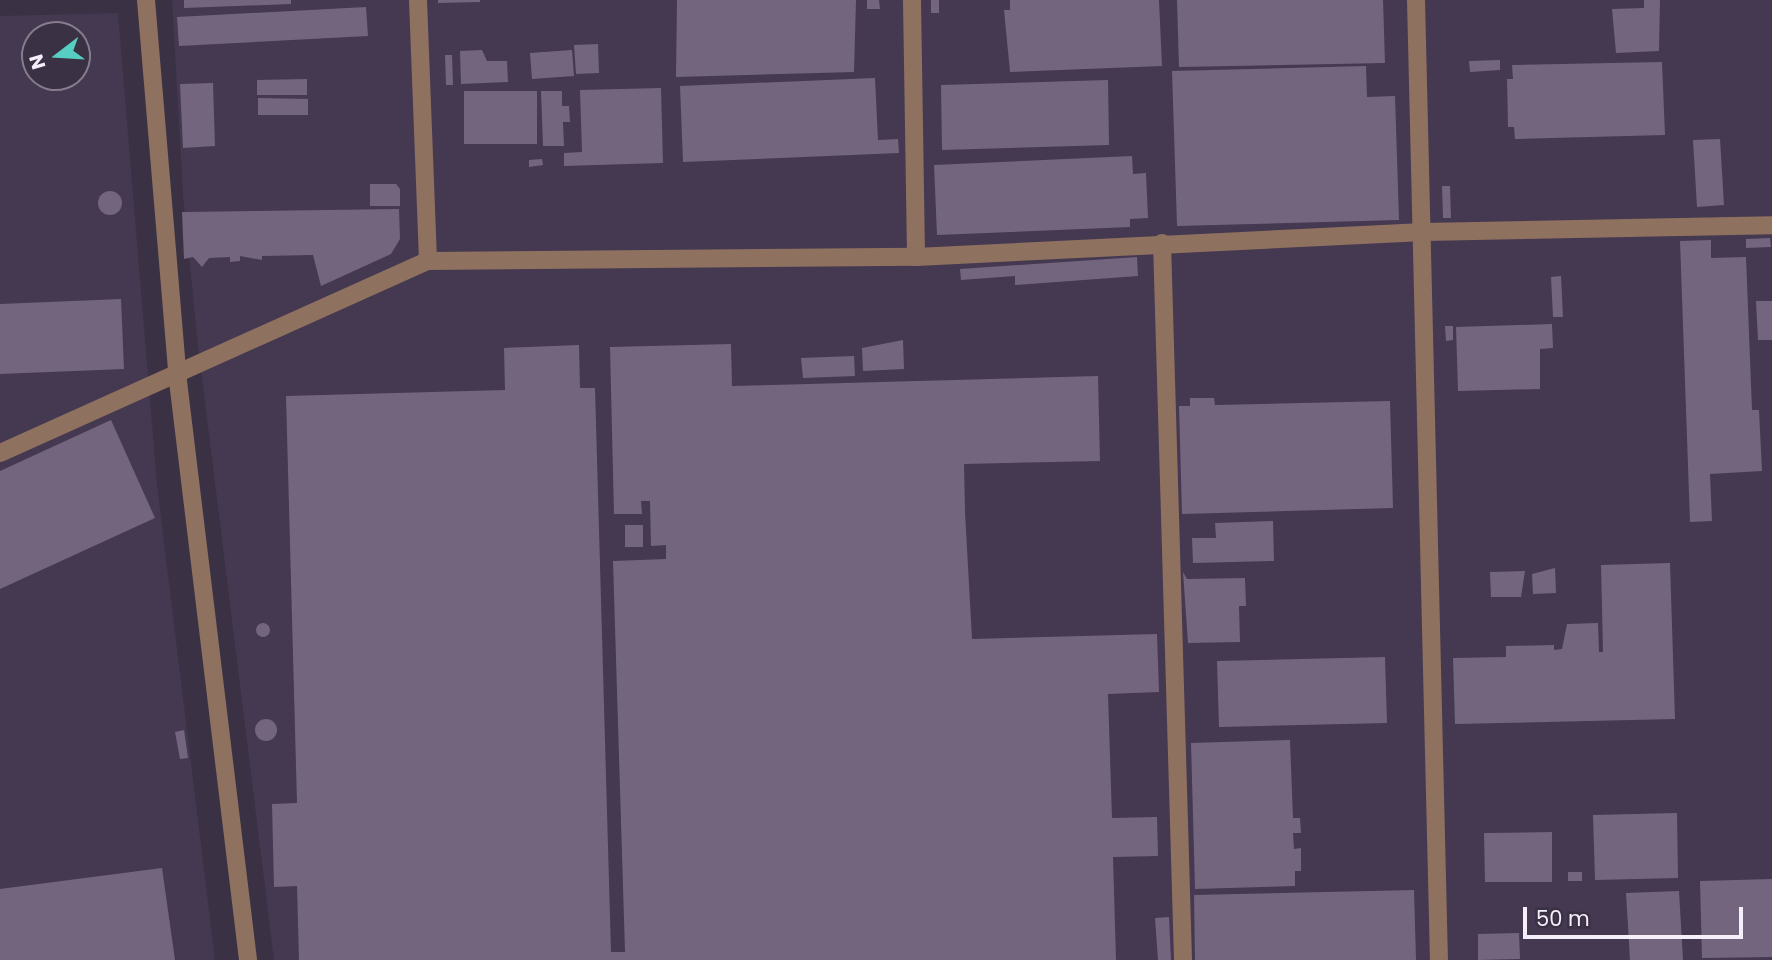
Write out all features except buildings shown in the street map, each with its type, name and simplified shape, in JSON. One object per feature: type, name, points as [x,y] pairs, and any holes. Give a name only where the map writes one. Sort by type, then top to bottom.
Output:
[{"type":"street","points":[[146,0],[177,373],[248,960]]},
{"type":"street","points":[[418,0],[428,261]]},
{"type":"street","points":[[912,0],[916,257]]},
{"type":"street","points":[[1416,0],[1439,960]]},
{"type":"street","points":[[0,453],[428,261],[916,257],[1423,232],[1772,225]]},
{"type":"street","points":[[1162,243],[1183,960]]},
{"type":"shaded area","points":[[172,0],[1772,0],[1772,960],[274,960],[197,337],[183,194]]},
{"type":"shaded area","points":[[118,13],[157,485],[215,960],[0,960],[0,16]]}]
